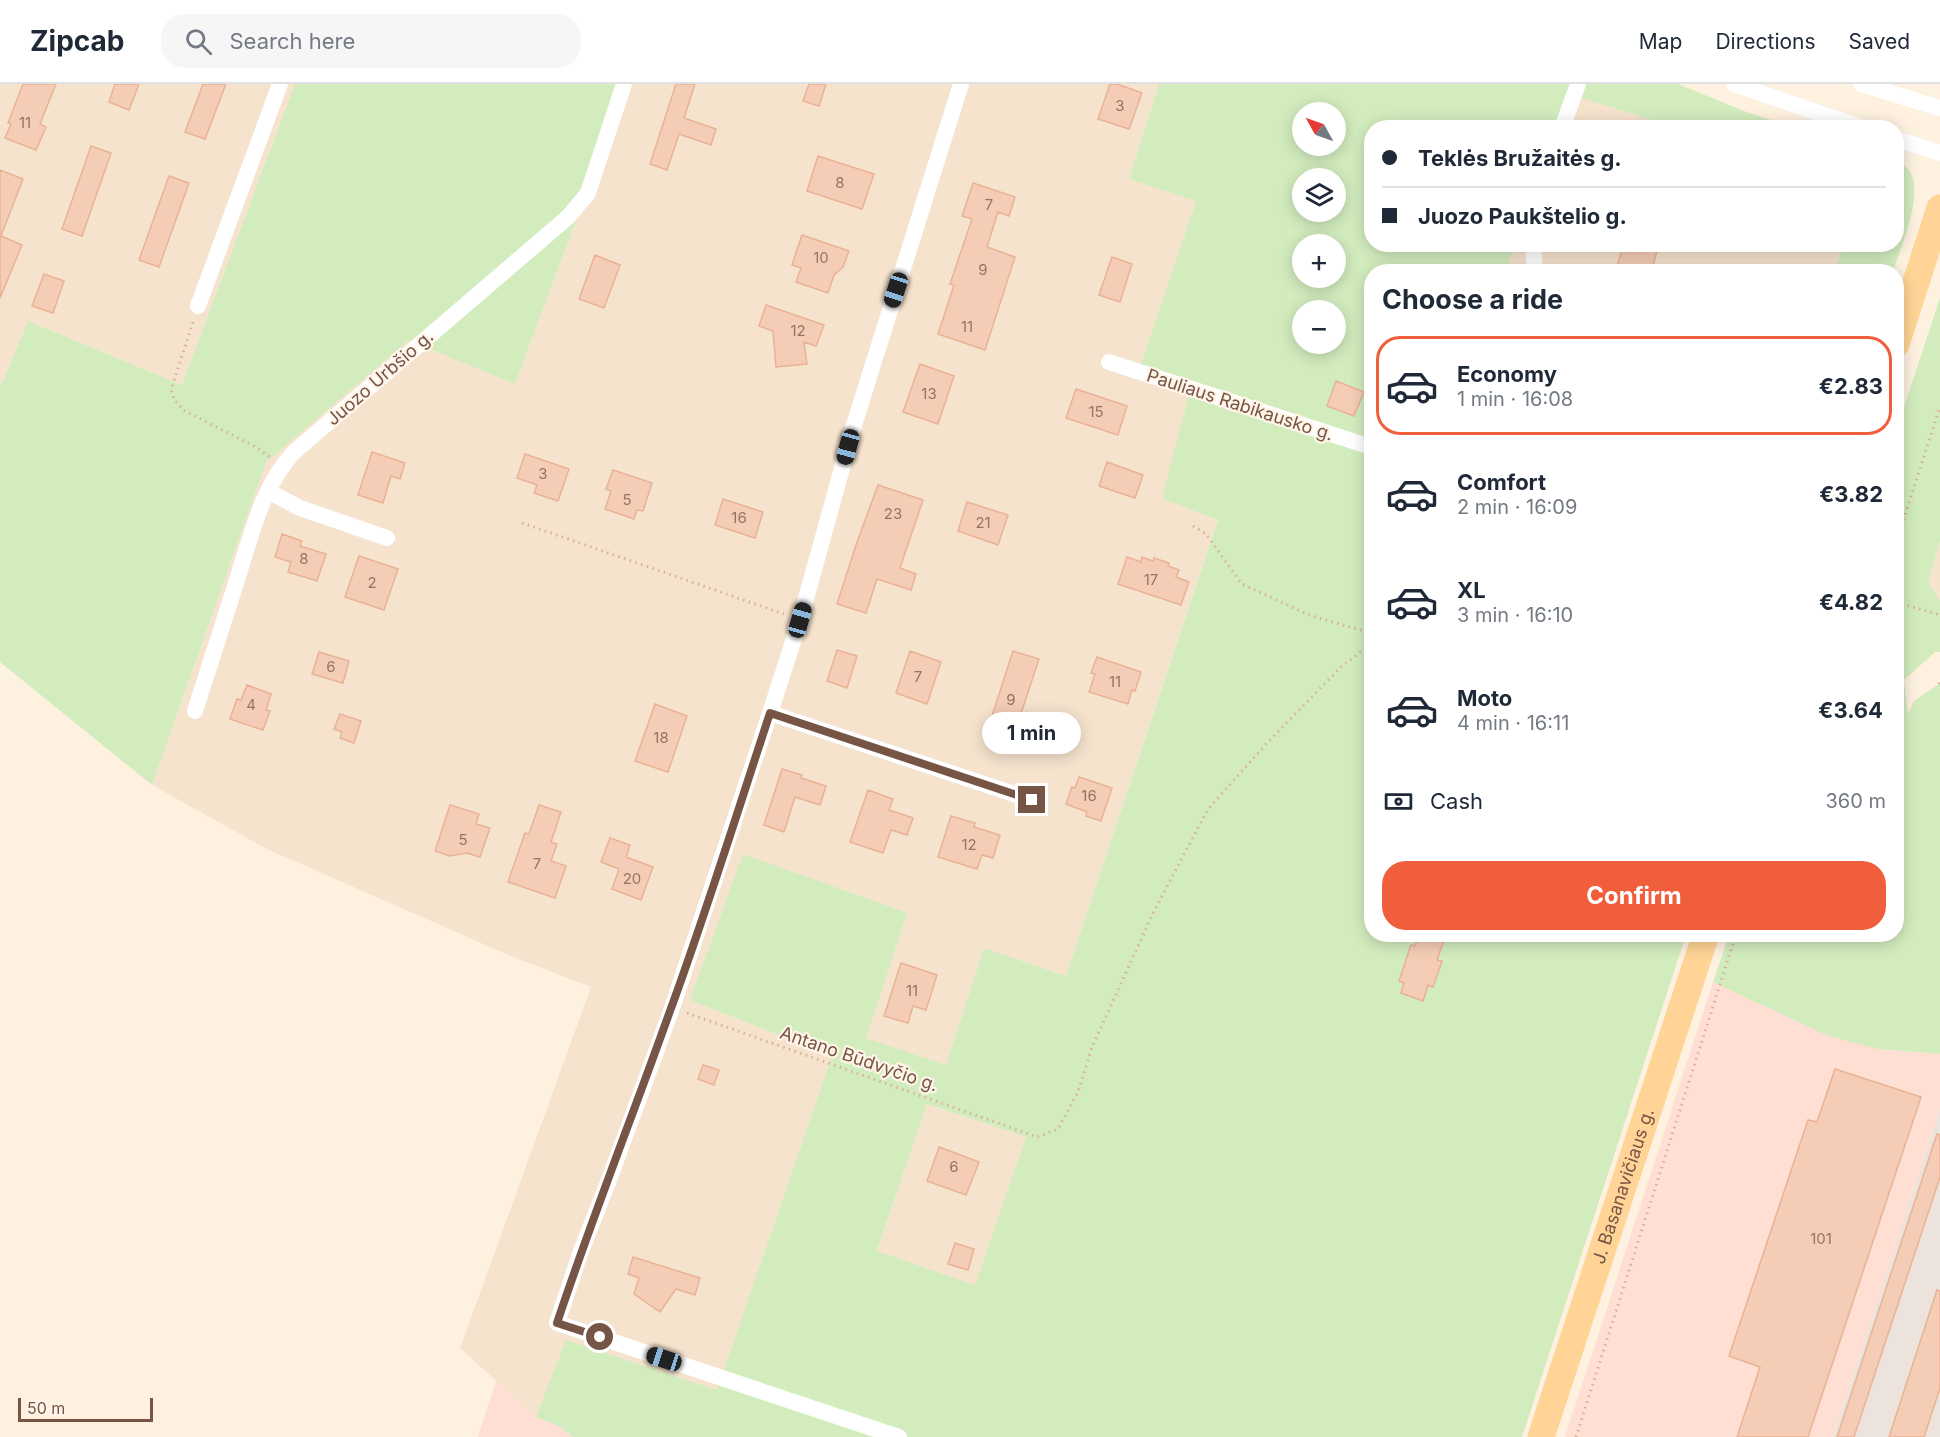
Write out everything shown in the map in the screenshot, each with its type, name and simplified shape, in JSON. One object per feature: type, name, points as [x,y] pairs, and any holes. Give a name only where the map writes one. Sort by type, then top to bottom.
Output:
[{"type":"main road","points":[[1904,319],[1940,208]]},
{"type":"main road","name":"J. Basanavičiaus g.","points":[[1542,1437],[1703,942]]},
{"type":"street","points":[[198,306],[280,84]]},
{"type":"street","name":"Juozo Urbšio g.","points":[[195,711],[257,518],[281,466],[294,452],[567,218],[588,193],[624,84]]},
{"type":"street","points":[[899,1437],[557,1323],[581,1251],[672,1008],[770,713],[800,620],[854,425],[961,84]]},
{"type":"street","points":[[1565,120],[1578,84]]},
{"type":"street","points":[[1734,84],[1840,120]]},
{"type":"street","points":[[1861,84],[1940,108]]},
{"type":"street","points":[[1904,142],[1940,153]]},
{"type":"street","name":"Pauliaus Rabikausko g.","points":[[1109,362],[1364,445]]},
{"type":"street","points":[[268,491],[307,511],[387,537]]},
{"type":"street","points":[[770,713],[1032,800]]},
{"type":"path","points":[[198,306],[171,390],[174,399],[183,410],[254,446],[281,466]]},
{"type":"path","points":[[1904,518],[1940,407]]},
{"type":"path","points":[[522,523],[800,620]]},
{"type":"path","points":[[1193,526],[1206,534],[1242,584],[1309,615],[1364,631]]},
{"type":"path","points":[[1904,604],[1940,615]]},
{"type":"path","name":"Antano Būdvyčio g.","points":[[672,1008],[1037,1137],[1058,1129],[1078,1092],[1092,1047],[1155,909],[1209,809],[1267,743],[1341,667],[1364,650]]},
{"type":"path","points":[[1576,1437],[1734,942]]},
{"type":"shaded area","points":[[0,84],[295,84],[182,385],[28,321],[0,388]]},
{"type":"shaded area","points":[[627,84],[1159,84],[1129,179],[1196,201],[1141,364],[1190,395],[1218,519],[1066,976],[984,948],[946,1065],[865,1038],[907,913],[690,1000],[832,1056],[717,1390],[567,1341],[536,1417],[460,1348],[591,987],[513,957],[267,849],[152,785],[266,462],[409,339],[515,384]]},
{"type":"shaded area","points":[[1567,93],[1651,120],[1558,120]]},
{"type":"shaded area","points":[[1513,252],[1842,252],[1837,264],[1509,264]]},
{"type":"shaded area","points":[[1940,541],[1940,601],[1928,583]]},
{"type":"shaded area","points":[[1713,982],[1877,1049],[1940,1054],[1940,1109],[1833,1437],[1565,1437]]},
{"type":"shaded area","points":[[927,1104],[1026,1137],[976,1285],[877,1252]]},
{"type":"shaded area","points":[[1940,1109],[1940,1437],[1833,1437]]},
{"type":"shaded area","points":[[496,1381],[536,1417],[558,1426],[574,1437],[478,1437]]},
{"type":"green space","points":[[295,84],[627,84],[515,384],[409,340],[266,462],[152,785],[0,662],[0,388],[28,321],[182,385]]},
{"type":"green space","points":[[1159,84],[1678,84],[1772,120],[1651,120],[1567,93],[1557,120],[1364,120],[1364,252],[1513,252],[1508,264],[1364,264],[1364,942],[1684,942],[1522,1437],[574,1437],[558,1426],[536,1417],[566,1340],[717,1390],[832,1056],[690,1000],[743,854],[907,913],[866,1038],[946,1065],[984,948],[1066,976],[1218,520],[1162,498],[1189,395],[1141,364],[1196,201],[1129,179]],"holes":[[[927,1104],[1026,1137],[975,1285],[877,1251]]]},
{"type":"green space","points":[[1904,166],[1913,180],[1914,195],[1904,239]]},
{"type":"green space","points":[[1842,252],[1900,252],[1895,264],[1837,264]]},
{"type":"green space","points":[[1940,298],[1940,541],[1928,583],[1940,601],[1940,652],[1935,652],[1904,680],[1904,407]]},
{"type":"green space","points":[[1904,680],[1908,714],[1914,701],[1940,683],[1940,1054],[1877,1049],[1826,1035],[1713,982],[1727,942],[1904,942]]},
{"type":"building","points":[[23,84],[56,84],[40,124],[46,127],[36,150],[5,138],[11,124],[8,123]]},
{"type":"building","points":[[115,84],[139,84],[129,110],[109,102]]},
{"type":"building","points":[[203,84],[226,84],[205,139],[185,132]]},
{"type":"building","points":[[676,84],[695,84],[684,118],[716,129],[711,145],[679,134],[667,170],[650,164]]},
{"type":"building","points":[[809,84],[826,84],[819,106],[803,101]]},
{"type":"building","points":[[1110,84],[1117,84],[1142,93],[1129,129],[1098,119]]},
{"type":"building","points":[[91,146],[111,153],[82,236],[62,229]]},
{"type":"building","points":[[818,156],[874,174],[862,209],[807,191]]},
{"type":"building","points":[[0,170],[23,179],[1,236],[22,245],[0,298]]},
{"type":"building","points":[[169,176],[189,183],[159,267],[139,260]]},
{"type":"building","points":[[973,183],[1015,197],[1009,216],[998,212],[987,247],[1015,257],[985,350],[938,334],[954,285],[950,284],[972,219],[962,216]]},
{"type":"building","points":[[802,235],[849,251],[843,267],[834,275],[828,293],[796,282],[801,268],[792,265]]},
{"type":"building","points":[[1621,252],[1657,252],[1653,264],[1618,264]]},
{"type":"building","points":[[595,255],[620,265],[604,308],[579,299]]},
{"type":"building","points":[[1112,257],[1132,264],[1120,302],[1099,295]]},
{"type":"building","points":[[44,274],[64,281],[53,313],[32,306]]},
{"type":"building","points":[[766,305],[824,325],[816,346],[804,342],[807,364],[776,367],[773,331],[759,326]]},
{"type":"building","points":[[920,364],[954,376],[938,424],[903,412]]},
{"type":"building","points":[[1336,381],[1364,392],[1354,416],[1327,406]]},
{"type":"building","points":[[1076,389],[1127,406],[1118,435],[1066,418]]},
{"type":"building","points":[[372,452],[405,463],[400,479],[391,476],[383,503],[358,495]]},
{"type":"building","points":[[525,454],[569,469],[558,501],[534,493],[537,485],[517,478]]},
{"type":"building","points":[[1107,462],[1143,475],[1135,498],[1099,486]]},
{"type":"building","points":[[613,470],[652,483],[643,511],[637,510],[634,519],[605,509],[611,491],[606,489]]},
{"type":"building","points":[[878,485],[923,500],[900,568],[916,574],[911,590],[877,579],[866,613],[837,604]]},
{"type":"building","points":[[723,499],[763,512],[755,538],[715,525]]},
{"type":"building","points":[[967,502],[1008,515],[998,545],[958,531]]},
{"type":"building","points":[[282,534],[302,541],[300,546],[326,554],[317,581],[288,572],[291,562],[275,557]]},
{"type":"building","points":[[359,556],[398,569],[384,610],[345,597]]},
{"type":"building","points":[[1127,557],[1141,562],[1142,557],[1153,561],[1154,558],[1169,563],[1168,566],[1179,570],[1176,577],[1189,582],[1181,605],[1118,584]]},
{"type":"building","points":[[837,650],[857,656],[847,688],[827,681]]},
{"type":"building","points":[[910,651],[941,662],[927,704],[896,693]]},
{"type":"building","points":[[1013,651],[1039,659],[1009,750],[984,741]]},
{"type":"building","points":[[319,652],[349,661],[343,683],[312,674]]},
{"type":"building","points":[[1097,657],[1141,672],[1128,704],[1089,692],[1095,674],[1091,673]]},
{"type":"building","points":[[247,685],[271,694],[266,710],[270,711],[263,730],[230,719],[237,699],[241,700]]},
{"type":"building","points":[[655,704],[687,716],[668,772],[635,761]]},
{"type":"building","points":[[340,714],[361,721],[354,743],[340,738],[342,732],[334,729]]},
{"type":"building","points":[[782,769],[826,786],[820,805],[795,797],[784,832],[764,825]]},
{"type":"building","points":[[1079,777],[1112,788],[1101,821],[1086,816],[1087,812],[1066,804],[1072,787],[1075,788]]},
{"type":"building","points":[[868,790],[893,799],[889,810],[913,818],[907,835],[891,830],[883,853],[850,842]]},
{"type":"building","points":[[450,805],[479,814],[476,824],[490,828],[480,857],[467,853],[450,856],[435,851]]},
{"type":"building","points":[[539,805],[561,812],[551,842],[557,844],[551,861],[566,866],[555,898],[508,882],[525,833],[529,834]]},
{"type":"building","points":[[951,816],[975,823],[974,827],[1000,835],[993,858],[982,855],[977,869],[938,857]]},
{"type":"building","points":[[610,838],[630,845],[626,857],[653,867],[641,900],[612,889],[619,869],[601,862]]},
{"type":"building","points":[[1416,942],[1443,942],[1437,960],[1442,961],[1433,987],[1428,985],[1423,1001],[1401,993],[1404,983],[1399,981],[1411,945],[1415,946]]},
{"type":"building","points":[[901,963],[937,975],[926,1010],[913,1006],[908,1023],[884,1016]]},
{"type":"building","points":[[703,1065],[719,1070],[714,1085],[698,1079]]},
{"type":"building","points":[[1835,1069],[1921,1097],[1808,1437],[1737,1437],[1760,1367],[1729,1356],[1808,1120],[1817,1122]]},
{"type":"building","points":[[1937,1134],[1940,1135],[1940,1177],[1854,1437],[1837,1437]]},
{"type":"building","points":[[939,1147],[979,1162],[966,1195],[927,1181]]},
{"type":"building","points":[[955,1243],[974,1249],[968,1270],[948,1264]]},
{"type":"building","points":[[633,1257],[700,1278],[695,1295],[676,1289],[660,1312],[634,1294],[639,1278],[628,1274]]},
{"type":"building","points":[[1937,1290],[1940,1291],[1940,1388],[1924,1437],[1889,1437]]},
{"type":"route","points":[[600,1337],[557,1323],[581,1251],[672,1008],[770,713],[1032,800]]}]
